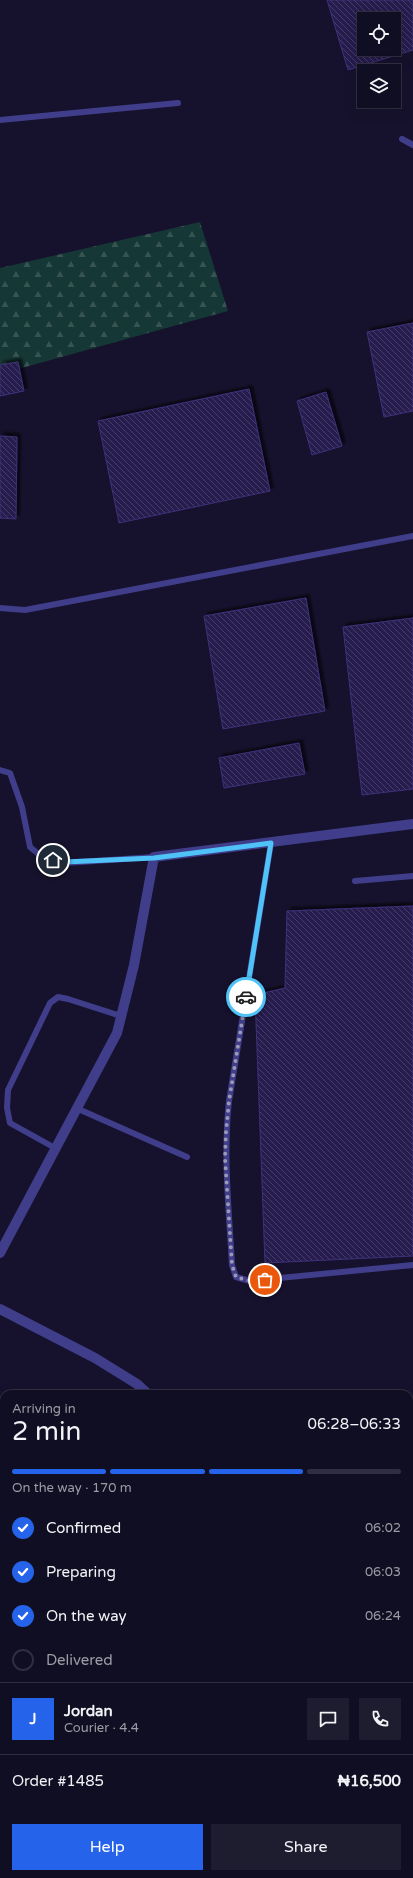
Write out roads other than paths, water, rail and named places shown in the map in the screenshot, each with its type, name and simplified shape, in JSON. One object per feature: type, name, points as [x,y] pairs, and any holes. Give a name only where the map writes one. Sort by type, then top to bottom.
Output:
[{"type":"street","points":[[0,1253],[117,1033],[134,965],[154,858],[413,824]]},
{"type":"street","points":[[0,1309],[95,1358],[137,1384],[144,1390]]},
{"type":"lane","points":[[0,120],[178,103]]},
{"type":"lane","points":[[402,139],[413,145]]},
{"type":"lane","points":[[0,608],[25,610],[413,536]]},
{"type":"lane","points":[[0,770],[10,773],[13,778],[22,807],[30,847],[42,857],[64,862],[154,858]]},
{"type":"lane","points":[[271,843],[229,1101],[226,1132],[225,1158],[232,1265],[236,1277],[250,1281],[413,1265]]},
{"type":"lane","points":[[355,881],[413,876]]},
{"type":"lane","points":[[55,1148],[10,1123],[7,1108],[8,1090],[50,1002],[58,997],[121,1016]]},
{"type":"lane","points":[[76,1108],[187,1157]]}]
